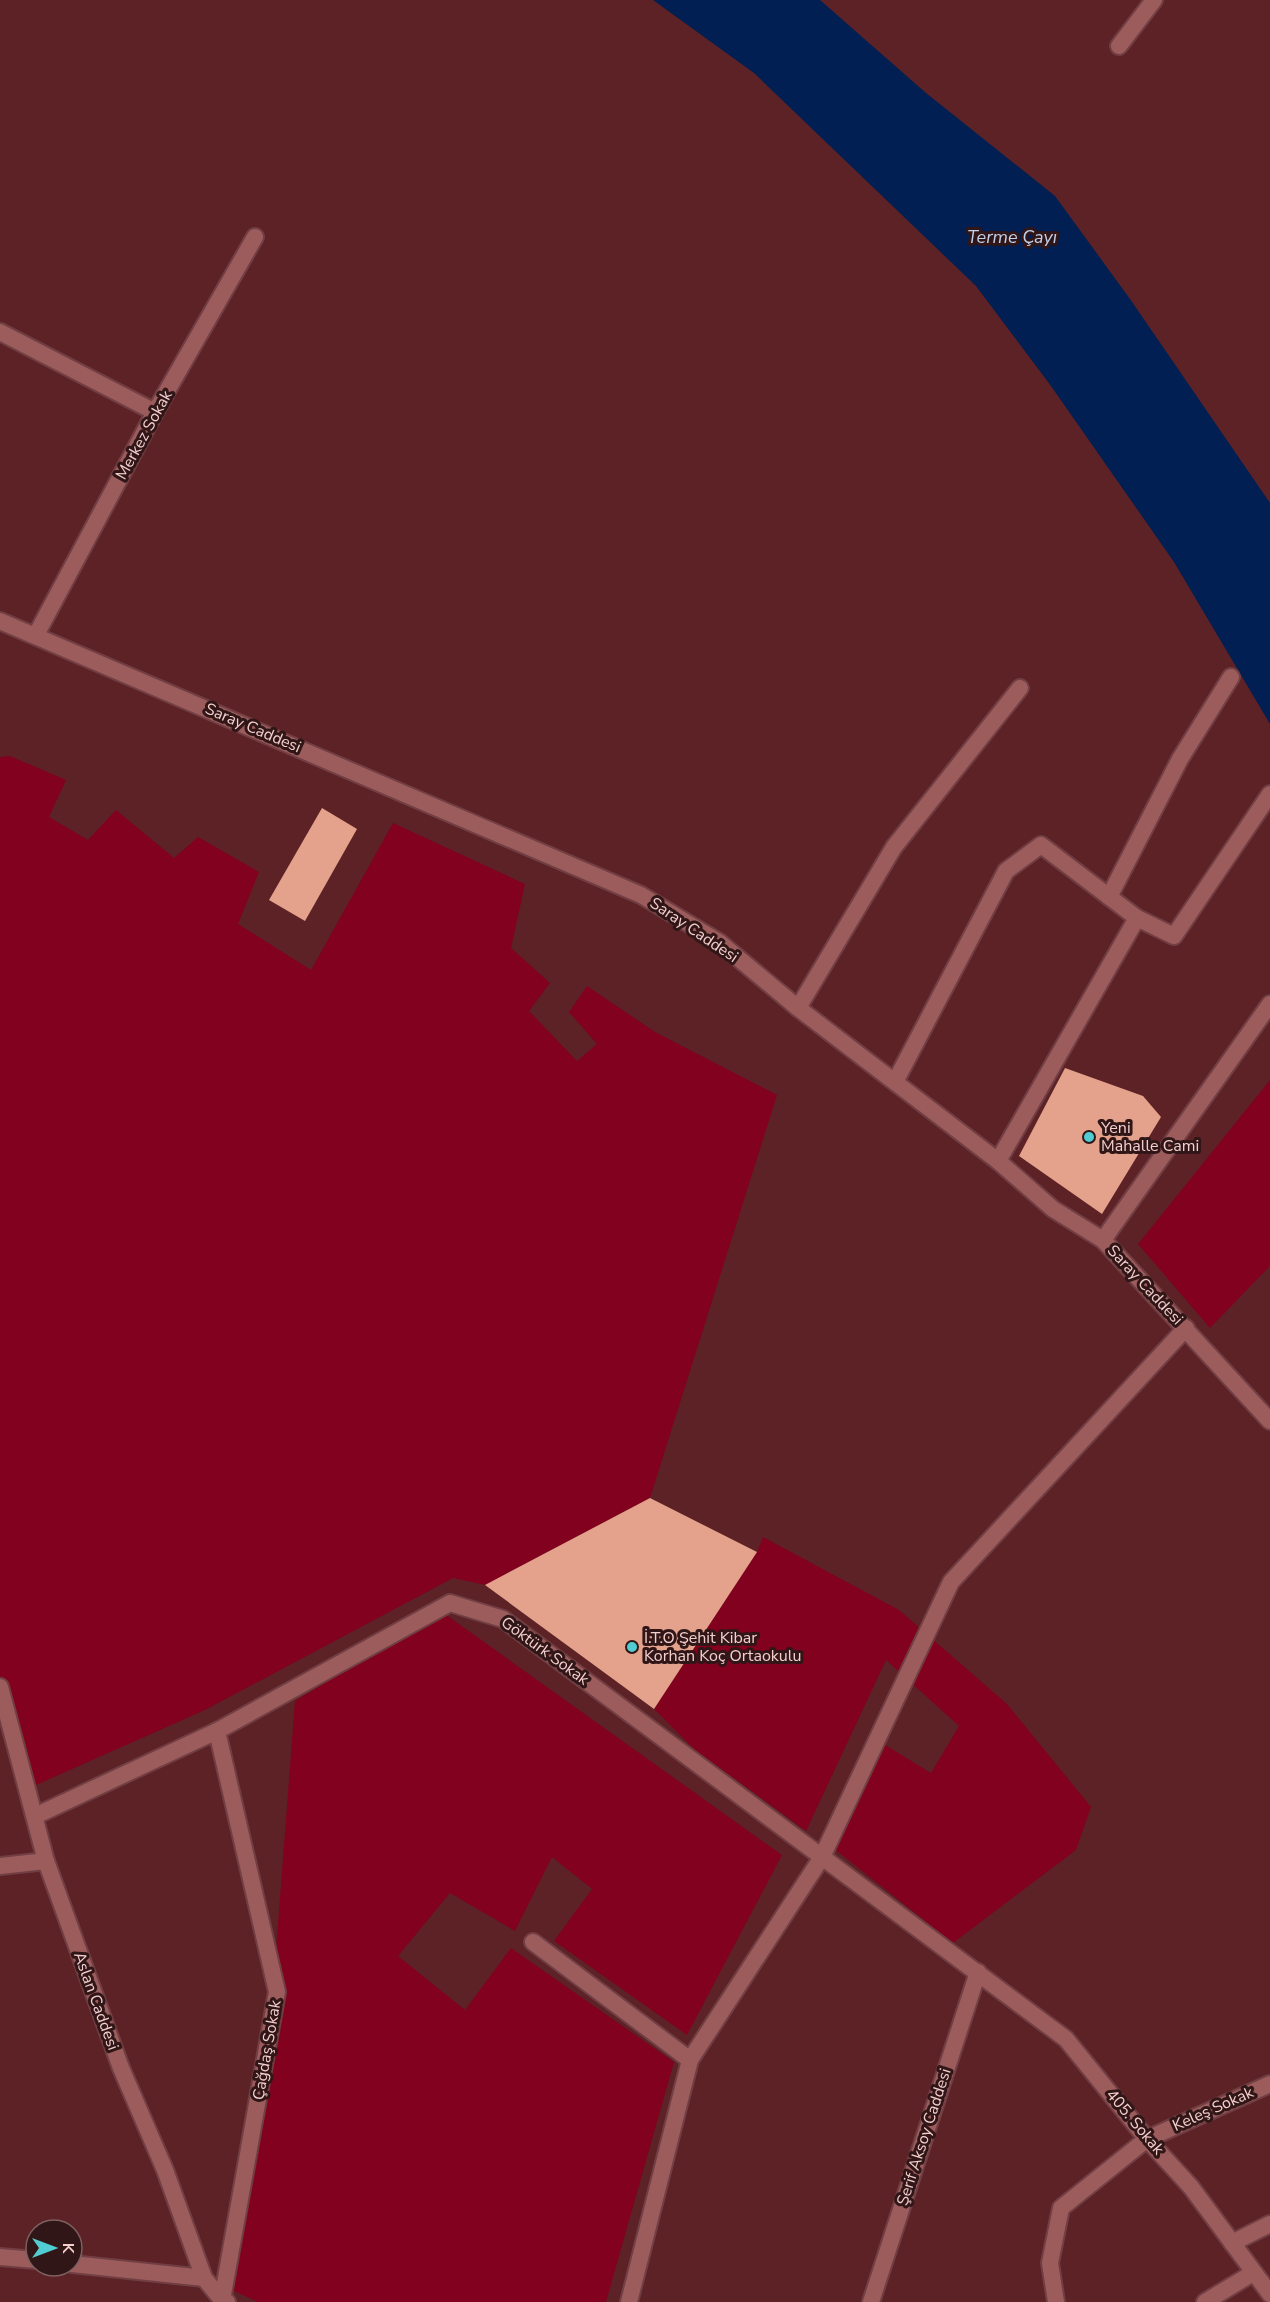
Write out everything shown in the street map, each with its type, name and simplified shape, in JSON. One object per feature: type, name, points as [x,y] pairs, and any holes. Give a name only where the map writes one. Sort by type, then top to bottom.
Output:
[{"type":"street","points":[[1119,46],[1154,0]]},
{"type":"street","name":"Merkez Sokak","points":[[36,635],[155,412],[255,237]]},
{"type":"street","points":[[0,332],[155,412]]},
{"type":"street","name":"Saray Caddesi","points":[[0,621],[641,895],[719,942],[798,1008],[999,1161],[1053,1209],[1104,1240],[1270,1421]]},
{"type":"street","points":[[1109,897],[1180,759],[1231,677]]},
{"type":"street","points":[[798,1008],[894,847],[1020,688]]},
{"type":"street","points":[[895,1082],[1006,871],[1041,845],[1137,918],[1174,936],[1270,794]]},
{"type":"street","points":[[999,1161],[1137,918]]},
{"type":"street","points":[[1104,1240],[1270,1004]]},
{"type":"street","points":[[629,2302],[690,2060],[822,1857],[951,1582],[1186,1328]]},
{"type":"street","name":"Göktürk Sokak","points":[[35,1816],[217,1731],[450,1603],[503,1619],[978,1971]]},
{"type":"street","name":"Aslan Caddesi","points":[[0,1687],[46,1861],[121,2068],[165,2170],[204,2278],[224,2301]]},
{"type":"street","name":"Çağdaş Sokak","points":[[217,1731],[277,1992],[224,2301]]},
{"type":"street","points":[[0,1866],[46,1861]]},
{"type":"street","points":[[533,1942],[690,2060]]},
{"type":"street","name":"405. Sokak","points":[[978,1971],[1066,2039],[1147,2139],[1191,2187],[1270,2294]]},
{"type":"street","name":"Şerif Aksoy Caddesi","points":[[871,2302],[978,1971]]},
{"type":"street","name":"Keleş Sokak","points":[[1056,2302],[1050,2263],[1061,2208],[1147,2139],[1270,2084]]},
{"type":"street","points":[[1233,2243],[1270,2224]]},
{"type":"street","points":[[0,2257],[24,2259]]},
{"type":"street","points":[[84,2265],[204,2278]]},
{"type":"street","points":[[1205,2302],[1253,2273]]},
{"type":"shaded area","points":[[10,756],[66,780],[49,817],[88,840],[116,810],[174,858],[198,837],[259,872],[238,924],[311,970],[393,823],[525,884],[511,948],[550,983],[529,1011],[577,1061],[597,1044],[569,1012],[587,986],[655,1032],[777,1095],[650,1498],[485,1585],[453,1578],[205,1710],[27,1789],[0,1705],[0,757]]},
{"type":"shaded area","points":[[1270,1080],[1270,1266],[1210,1328],[1138,1244]]},
{"type":"shaded area","points":[[763,1537],[899,1610],[1007,1704],[1091,1807],[1076,1850],[953,1943],[828,1844],[877,1740],[931,1773],[959,1726],[886,1660],[806,1831],[694,1749],[654,1709],[757,1552]]},
{"type":"shaded area","points":[[442,1612],[782,1855],[687,2035],[554,1941],[592,1889],[552,1857],[515,1931],[450,1893],[398,1956],[465,2010],[511,1948],[674,2062],[606,2302],[258,2302],[221,2285],[273,1990],[295,1701]]},
{"type":"water","name":"Terme Çayı","points":[[653,0],[820,0],[926,93],[1055,196],[1130,299],[1270,503],[1270,724],[1174,562],[1051,386],[976,286],[754,73]]},
{"type":"building","points":[[322,808],[357,829],[305,921],[269,900]]},
{"type":"building","name":"Yeni Mahalle Cami","points":[[1065,1068],[1143,1096],[1161,1117],[1102,1214],[1019,1156]]},
{"type":"building","name":"İ.T.O Şehit Kibar Korhan Koç Ortaokulu","points":[[650,1498],[757,1552],[654,1709],[485,1585]]},
{"type":"place","name":"Yeni Mahalle Cami","points":[[1089,1137]]},
{"type":"place","name":"İ.T.O Şehit Kibar Korhan Koç Ortaokulu","points":[[632,1647]]}]
